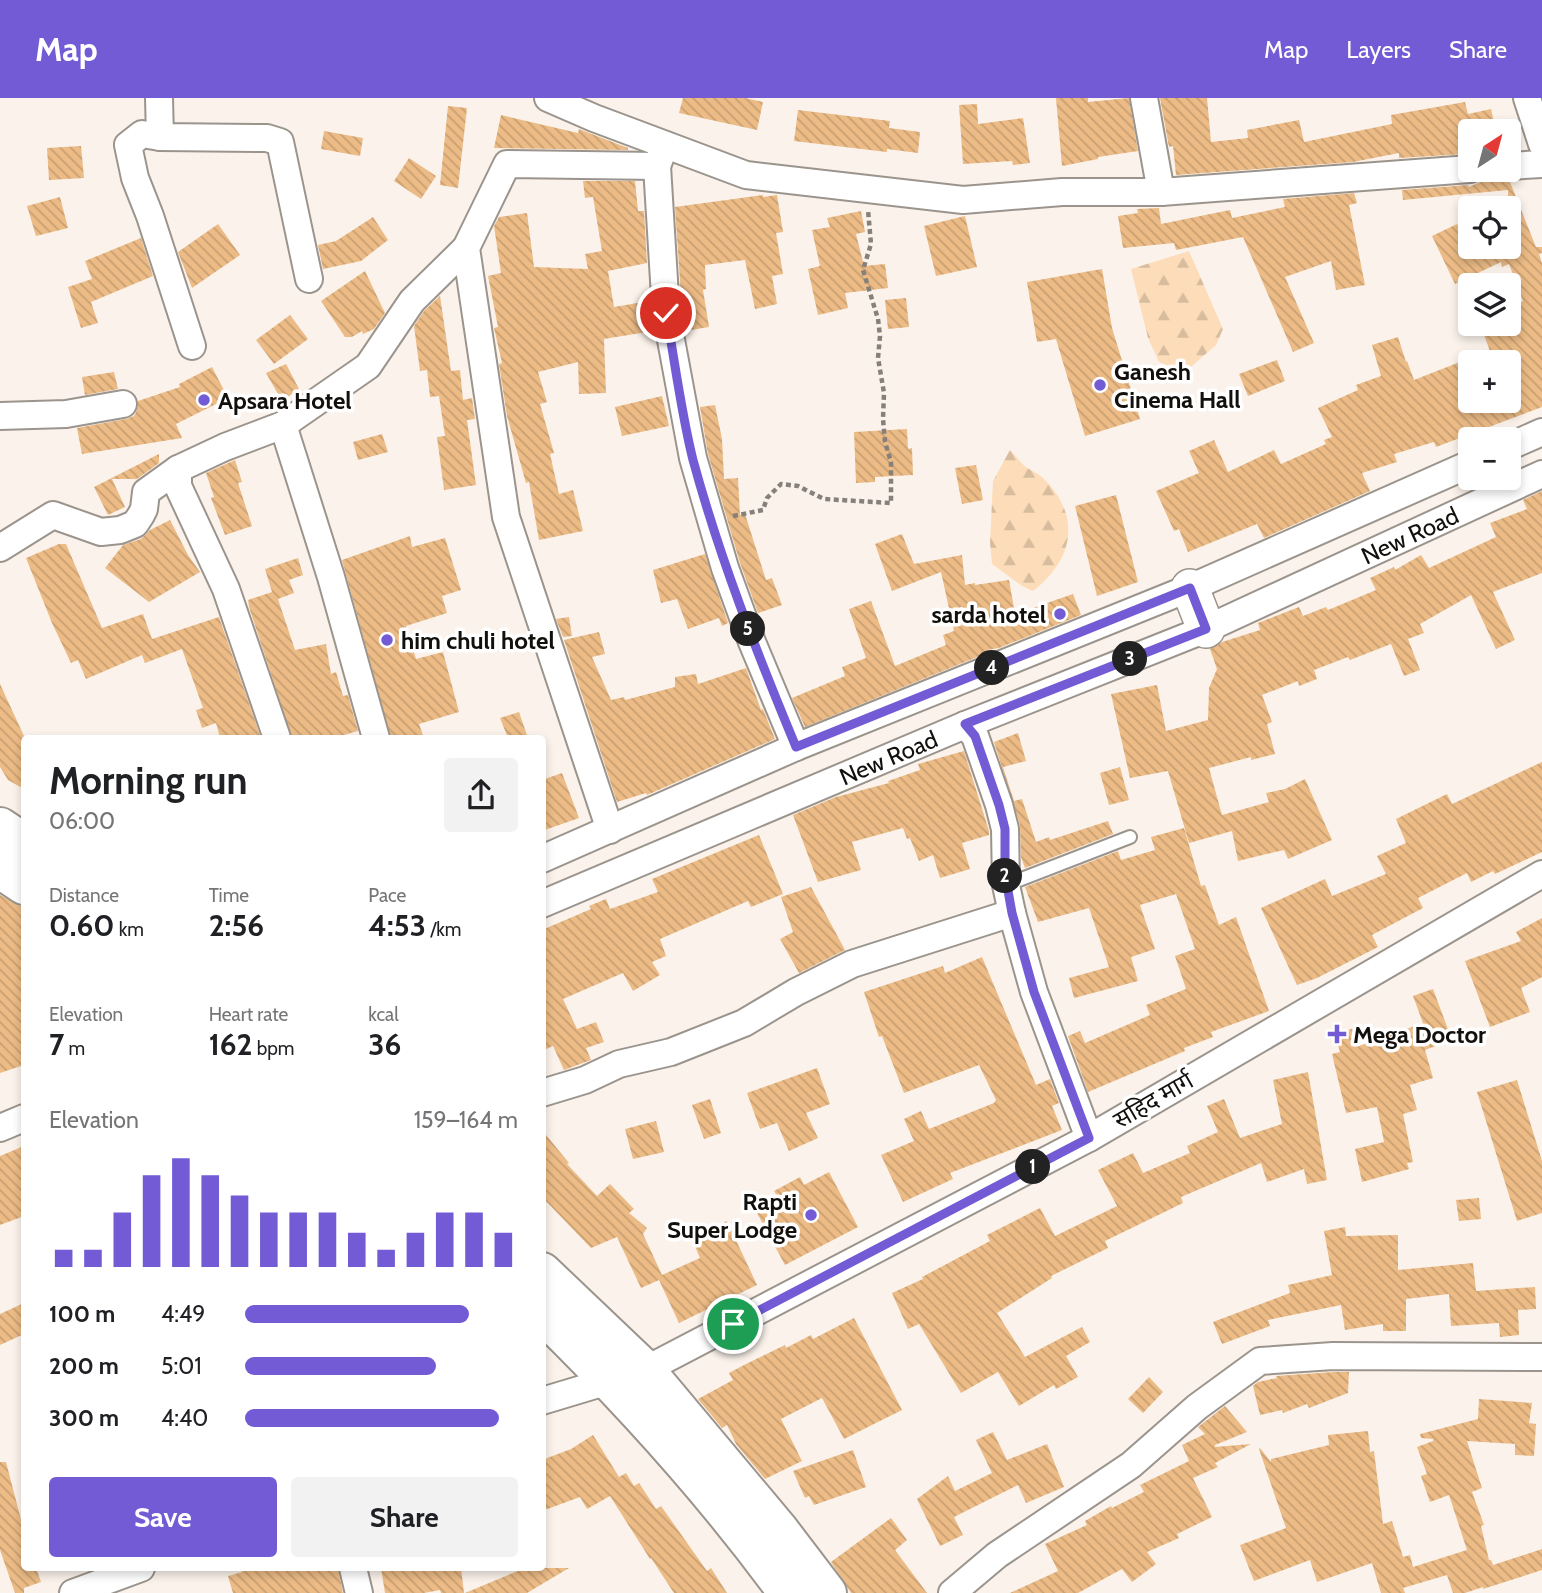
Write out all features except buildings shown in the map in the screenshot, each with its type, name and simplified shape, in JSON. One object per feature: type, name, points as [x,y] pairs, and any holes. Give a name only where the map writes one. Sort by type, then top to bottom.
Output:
[{"type":"main road","points":[[0,827],[21,841]]},
{"type":"main road","points":[[0,869],[21,883]]},
{"type":"main road","points":[[546,1277],[628,1375],[788,1593]]},
{"type":"main road","points":[[546,1316],[628,1375],[779,1530],[827,1593]]},
{"type":"street","points":[[159,98],[160,137]]},
{"type":"street","points":[[548,98],[661,156],[746,175],[963,200],[1062,192],[1161,192],[1458,170]]},
{"type":"street","points":[[1144,98],[1161,192]]},
{"type":"street","points":[[1527,98],[1542,144]]},
{"type":"street","points":[[192,346],[135,178],[128,145],[142,134],[160,137],[267,138],[279,142],[309,279]]},
{"type":"street","points":[[0,548],[53,515],[102,532],[120,530],[135,524],[144,509],[146,492],[177,469],[284,425],[369,366],[412,301],[466,248],[507,164],[661,156]]},
{"type":"street","points":[[661,156],[666,313],[693,458],[725,568],[752,642],[796,747]]},
{"type":"street","points":[[1521,165],[1542,164]]},
{"type":"street","points":[[466,248],[506,517],[610,830]]},
{"type":"street","points":[[0,416],[66,414],[123,404]]},
{"type":"street","points":[[284,425],[331,577],[375,735]]},
{"type":"street","points":[[1521,441],[1542,432]]},
{"type":"street","points":[[177,469],[178,486],[226,589],[277,735]]},
{"type":"street","name":"New Road","points":[[546,857],[796,747],[1190,588],[1458,469]]},
{"type":"street","name":"New Road","points":[[546,902],[965,724],[1206,629],[1542,474]]},
{"type":"street","points":[[1190,588],[1206,629]]},
{"type":"street","points":[[965,724],[975,736],[999,805],[1005,829],[1006,885],[1034,992],[1089,1138]]},
{"type":"street","name":"सहिद मार्ग","points":[[546,1400],[628,1375],[1089,1138],[1542,874]]},
{"type":"street","points":[[546,1092],[585,1080],[620,1064],[671,1052],[744,1023],[796,992],[852,964],[1012,913]]},
{"type":"street","points":[[0,1128],[21,1119]]},
{"type":"street","points":[[952,1593],[997,1555],[1130,1465],[1197,1407],[1260,1361],[1333,1356],[1542,1357]]},
{"type":"street","points":[[73,1593],[133,1571]]},
{"type":"street","points":[[354,1571],[359,1593]]},
{"type":"lane","points":[[1006,885],[1130,837]]},
{"type":"path","points":[[711,520],[762,510],[767,498],[781,484],[798,486],[824,499],[891,503],[891,462],[885,442],[884,393],[878,359],[880,336],[863,270],[871,244],[866,188]]},
{"type":"green space","points":[[1189,251],[1223,329],[1216,345],[1185,372],[1159,362],[1148,338],[1131,269]]},
{"type":"green space","points":[[1010,450],[1055,492],[1064,507],[1068,522],[1068,537],[1057,565],[1047,579],[1033,591],[992,564],[990,543],[993,481]]},
{"type":"place","name":"Ganesh Cinema Hall","points":[[1100,385]]},
{"type":"place","name":"Apsara Hotel","points":[[204,400]]},
{"type":"place","name":"sarda hotel","points":[[1060,614]]},
{"type":"place","name":"him chuli hotel","points":[[387,640]]},
{"type":"place","name":"Mega Doctor","points":[[1337,1034]]},
{"type":"place","name":"Rapti Super Lodge","points":[[811,1215]]},
{"type":"route","points":[[666,313],[693,458],[725,568],[752,642],[796,747],[1190,588],[1206,629],[965,724],[975,736],[999,805],[1005,829],[1005,874],[1012,913],[1034,992],[1089,1138],[733,1324]]}]
